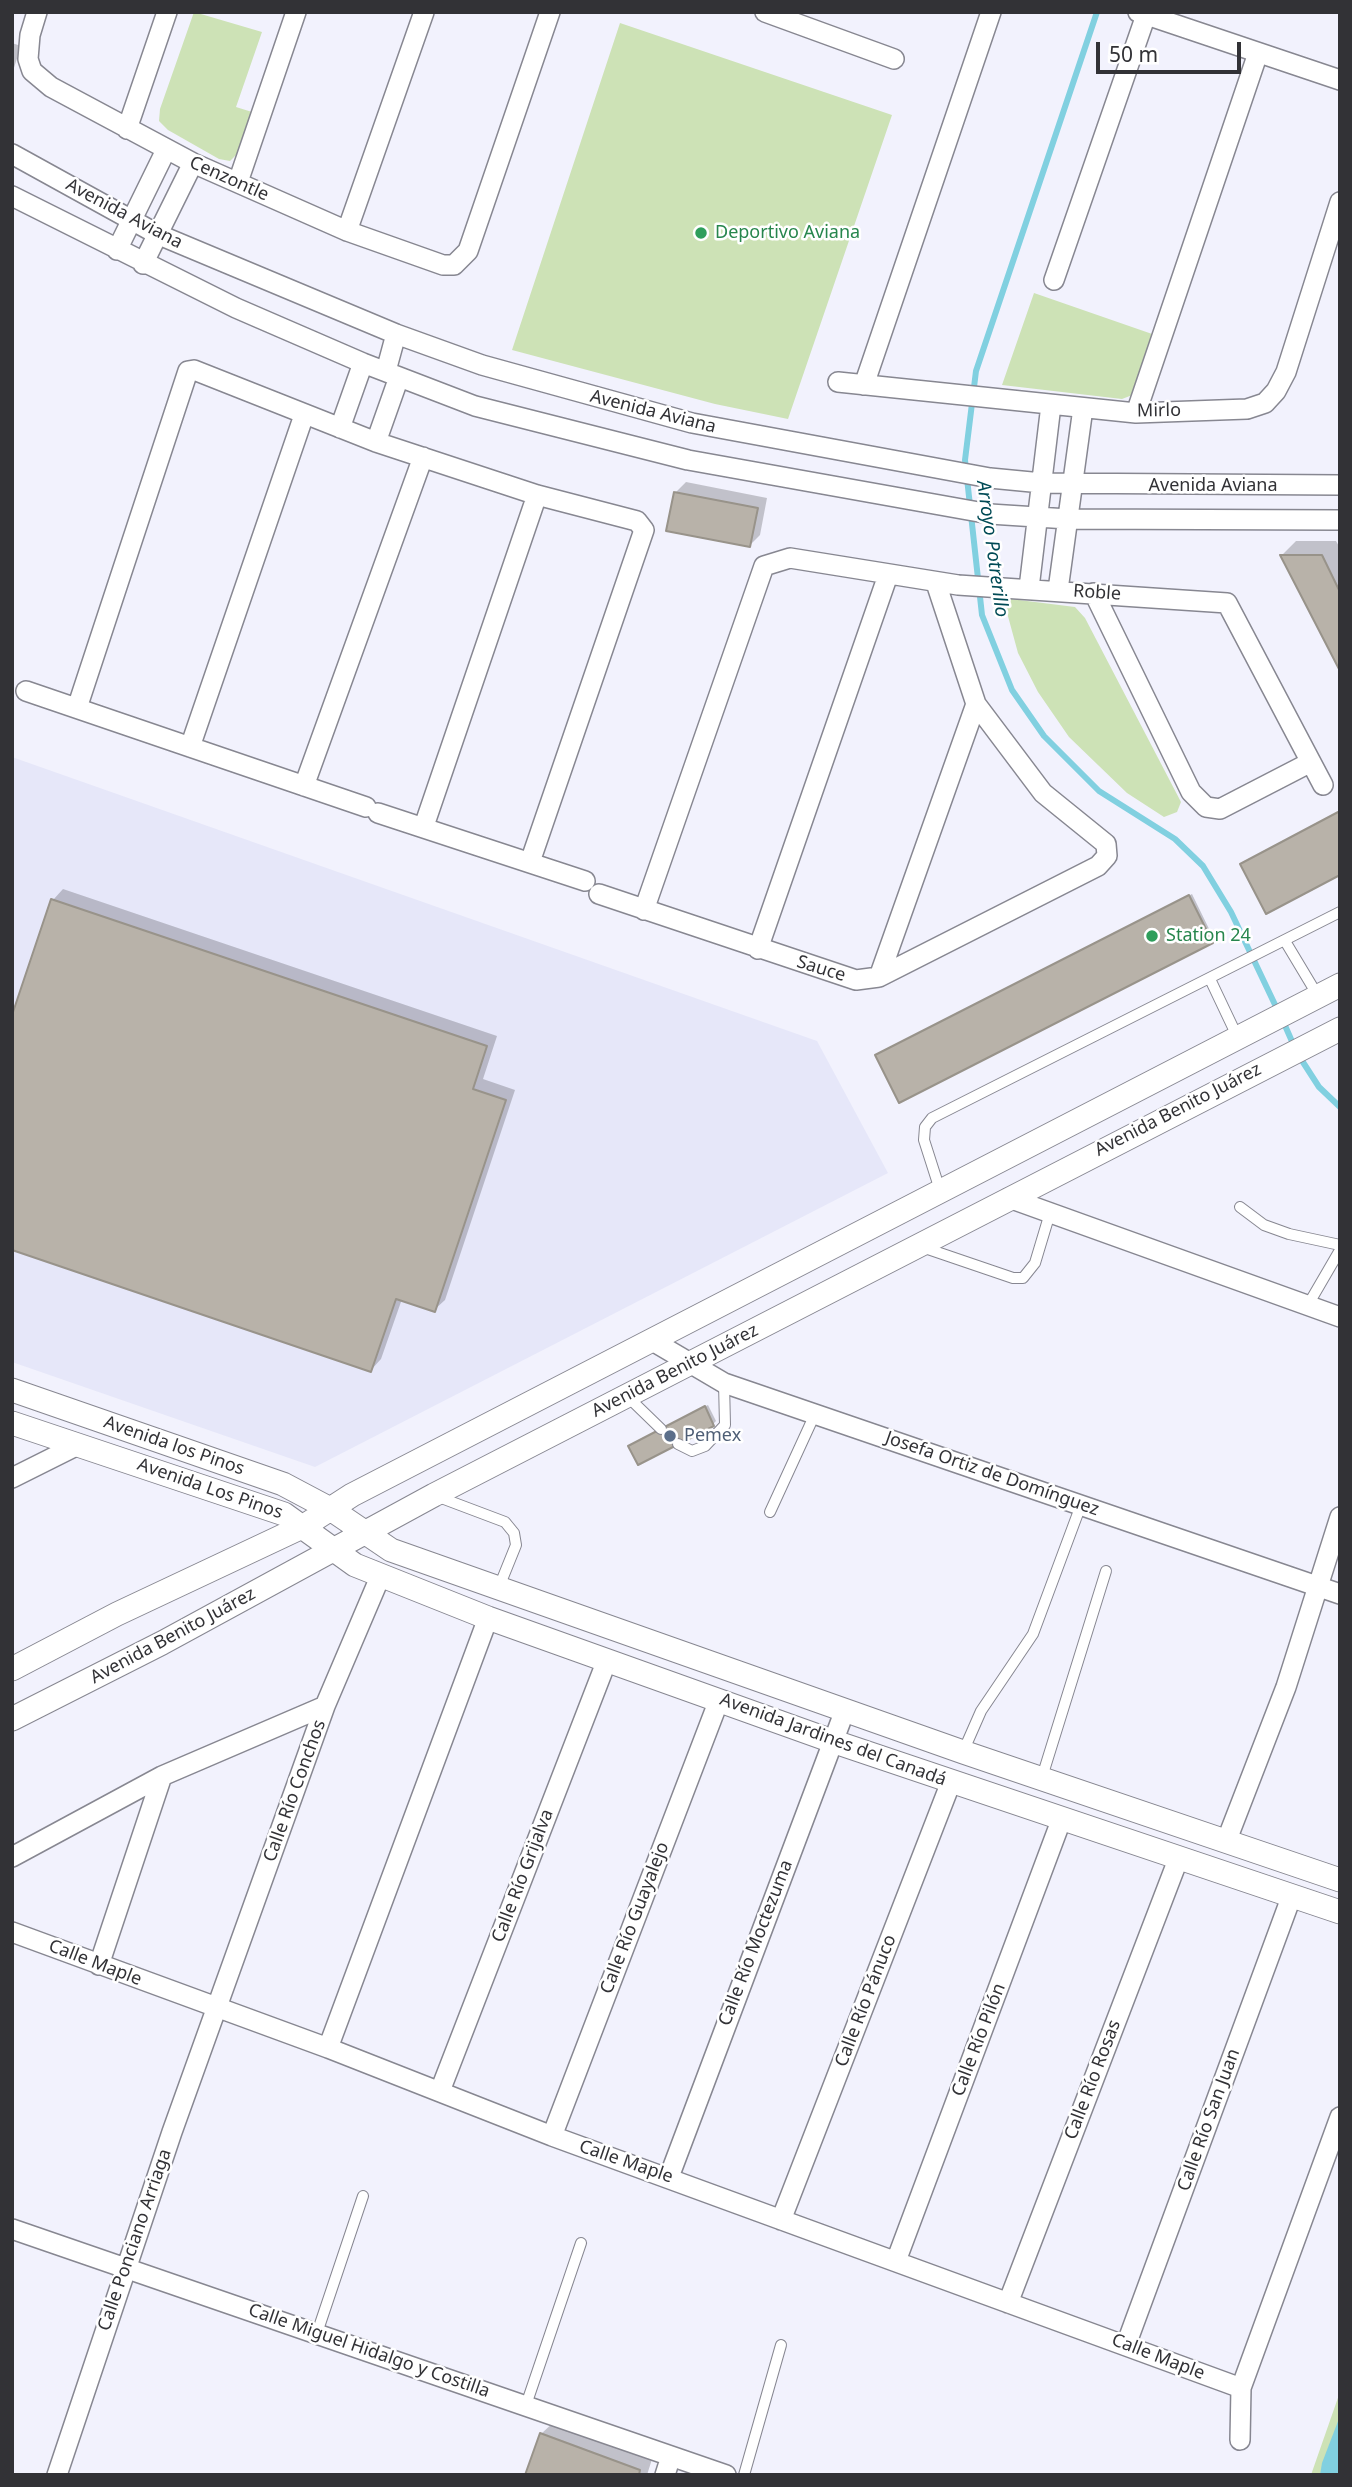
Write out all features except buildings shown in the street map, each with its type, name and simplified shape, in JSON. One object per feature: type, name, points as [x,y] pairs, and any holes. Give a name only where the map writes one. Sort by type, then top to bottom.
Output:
[{"type":"street","name":"Cenzontle","points":[[37,12],[30,35],[28,59],[40,79],[193,163],[347,232],[443,265],[454,265],[468,251],[550,12]]},
{"type":"street","points":[[127,129],[167,12]]},
{"type":"street","points":[[238,182],[296,12]]},
{"type":"street","points":[[347,232],[424,12]]},
{"type":"street","points":[[765,12],[894,59]]},
{"type":"street","points":[[864,385],[991,12]]},
{"type":"street","points":[[1054,280],[1142,14],[1340,80]]},
{"type":"street","points":[[1136,412],[1258,52]]},
{"type":"street","points":[[117,250],[166,150]]},
{"type":"street","name":"Avenida Aviana","points":[[12,155],[157,234],[396,334],[482,365],[692,423],[990,478],[1072,486],[1340,485]]},
{"type":"street","points":[[143,264],[193,163]]},
{"type":"street","name":"Avenida Aviana","points":[[12,196],[143,264],[363,363],[475,406],[688,460],[990,514],[1068,519],[1340,520]]},
{"type":"street","name":"Mirlo","points":[[838,382],[992,400],[1136,412],[1247,409],[1265,403],[1276,391],[1286,372],[1340,202]]},
{"type":"street","points":[[376,442],[392,374],[396,334]]},
{"type":"street","points":[[340,428],[363,363]]},
{"type":"street","points":[[77,708],[188,371],[194,370],[376,442],[537,495],[637,521],[644,530],[530,862]]},
{"type":"street","points":[[1029,588],[1051,405]]},
{"type":"street","points":[[1058,590],[1083,408]]},
{"type":"street","points":[[190,747],[304,415]]},
{"type":"street","points":[[304,786],[423,457]]},
{"type":"street","points":[[424,826],[537,495]]},
{"type":"street","name":"Roble","points":[[644,910],[764,566],[790,558],[936,583],[1227,603],[1323,785]]},
{"type":"street","points":[[758,949],[888,575]]},
{"type":"street","points":[[879,977],[976,704],[936,583]]},
{"type":"street","points":[[1094,593],[1191,792],[1206,807],[1220,809],[1311,762]]},
{"type":"street","name":"Sauce","points":[[26,691],[530,862],[644,910],[856,980],[879,977],[1098,866],[1107,856],[1106,844],[1043,793],[976,704]]},
{"type":"street","points":[[12,1669],[117,1615],[304,1526],[352,1495],[1340,985]]},
{"type":"street","name":"Avenida Benito Juárez","points":[[12,1719],[333,1551],[434,1495],[1270,1062],[1340,1029]]},
{"type":"street","points":[[1009,1198],[1340,1317]]},
{"type":"street","name":"Josefa Ortiz de Domínguez","points":[[651,1340],[724,1383],[1340,1594]]},
{"type":"street","name":"Avenida los Pinos","points":[[12,1390],[263,1476],[302,1492],[332,1510],[363,1534]]},
{"type":"street","name":"Avenida los Pinos","points":[[12,1423],[114,1456]]},
{"type":"street","points":[[12,1478],[78,1445]]},
{"type":"street","name":"Avenida Los Pinos","points":[[114,1456],[284,1514],[304,1526],[333,1551]]},
{"type":"street","points":[[1226,1842],[1286,1686],[1340,1517]]},
{"type":"street","name":"Avenida Jardines del Canadá","points":[[363,1534],[391,1550],[498,1588],[963,1752],[1340,1880]]},
{"type":"street","name":"Avenida Jardines del Canadá","points":[[333,1551],[380,1577],[488,1618],[832,1741],[1340,1912]]},
{"type":"street","name":"Calle Río Conchos","points":[[217,2007],[325,1706],[380,1577]]},
{"type":"street","points":[[328,2048],[488,1618]]},
{"type":"street","name":"Calle Río Grijalva","points":[[440,2091],[607,1660]]},
{"type":"street","name":"Calle Río Guayalejo","points":[[552,2136],[719,1700]]},
{"type":"street","points":[[12,1857],[162,1776],[325,1706]]},
{"type":"street","name":"Calle Río Moctezuma","points":[[670,2177],[845,1710]]},
{"type":"street","points":[[99,1965],[162,1776]]},
{"type":"street","name":"Calle Río Pánuco","points":[[781,2220],[951,1782]]},
{"type":"street","name":"Calle Río Pilón","points":[[896,2261],[1062,1818]]},
{"type":"street","name":"Calle Río Rosas","points":[[1008,2303],[1179,1857]]},
{"type":"street","name":"Calle Río San Juan","points":[[1126,2345],[1292,1895]]},
{"type":"street","name":"Calle Maple","points":[[12,1931],[328,2048],[552,2136],[1241,2388]]},
{"type":"street","name":"Calle Ponciano Arriaga","points":[[57,2475],[125,2267],[217,2007]]},
{"type":"street","points":[[1240,2440],[1241,2388],[1340,2117]]},
{"type":"street","name":"Calle Miguel Hidalgo y Costilla","points":[[12,2229],[726,2475]]},
{"type":"street","points":[[664,2475],[671,2456]]},
{"type":"lane","points":[[940,1191],[924,1140],[925,1127],[932,1118],[1340,912]]},
{"type":"lane","points":[[1285,941],[1310,1000]]},
{"type":"lane","points":[[1210,979],[1245,1033]]},
{"type":"lane","points":[[1240,1207],[1264,1225],[1289,1234],[1340,1244]]},
{"type":"lane","points":[[917,1246],[1013,1279],[1023,1278],[1034,1263],[1050,1213]]},
{"type":"lane","points":[[1308,1305],[1340,1250]]},
{"type":"lane","points":[[678,1444],[692,1451],[705,1446],[725,1425],[724,1383]]},
{"type":"lane","points":[[627,1395],[661,1429]]},
{"type":"lane","points":[[770,1512],[816,1413]]},
{"type":"lane","points":[[434,1495],[505,1522],[514,1533],[516,1545],[498,1588]]},
{"type":"lane","points":[[963,1752],[981,1711],[1033,1634],[1081,1505]]},
{"type":"lane","points":[[1042,1777],[1106,1571]]},
{"type":"lane","points":[[317,2333],[363,2196]]},
{"type":"lane","points":[[526,2406],[581,2243]]},
{"type":"lane","points":[[744,2475],[782,2345]]},
{"type":"shaded area","points":[[12,757],[817,1041],[888,1173],[315,1467],[12,1362]]},
{"type":"green space","points":[[194,12],[262,32],[236,107],[252,112],[237,154],[230,161],[219,159],[168,130],[159,121],[160,109]]},
{"type":"green space","name":"Deportivo Aviana","points":[[620,23],[892,115],[788,419],[715,404],[512,350]]},
{"type":"green space","points":[[1034,293],[1155,335],[1135,394],[1122,399],[1002,385]]},
{"type":"green space","points":[[1003,598],[1075,607],[1085,618],[1181,802],[1177,812],[1164,817],[1127,793],[1069,737],[1038,692],[1018,653]]},
{"type":"green space","points":[[1340,2392],[1340,2475],[1311,2475],[1312,2472]]},
{"type":"water","points":[[1340,2416],[1340,2475],[1320,2475],[1322,2463]]},
{"type":"waterway","name":"Arroyo Potrerillo","points":[[1097,12],[976,371],[965,460],[982,615],[1012,690],[1044,736],[1099,791],[1175,839],[1203,866],[1231,912],[1278,1011]]},
{"type":"waterway","name":"Arroyo Potrerillo","points":[[1283,1021],[1294,1046]]},
{"type":"waterway","name":"Arroyo Potrerillo","points":[[1299,1056],[1319,1087],[1340,1107]]},
{"type":"place","name":"Deportivo Aviana","points":[[701,233]]},
{"type":"place","name":"Station 24","points":[[1152,936]]},
{"type":"place","name":"Pemex","points":[[670,1436]]}]
